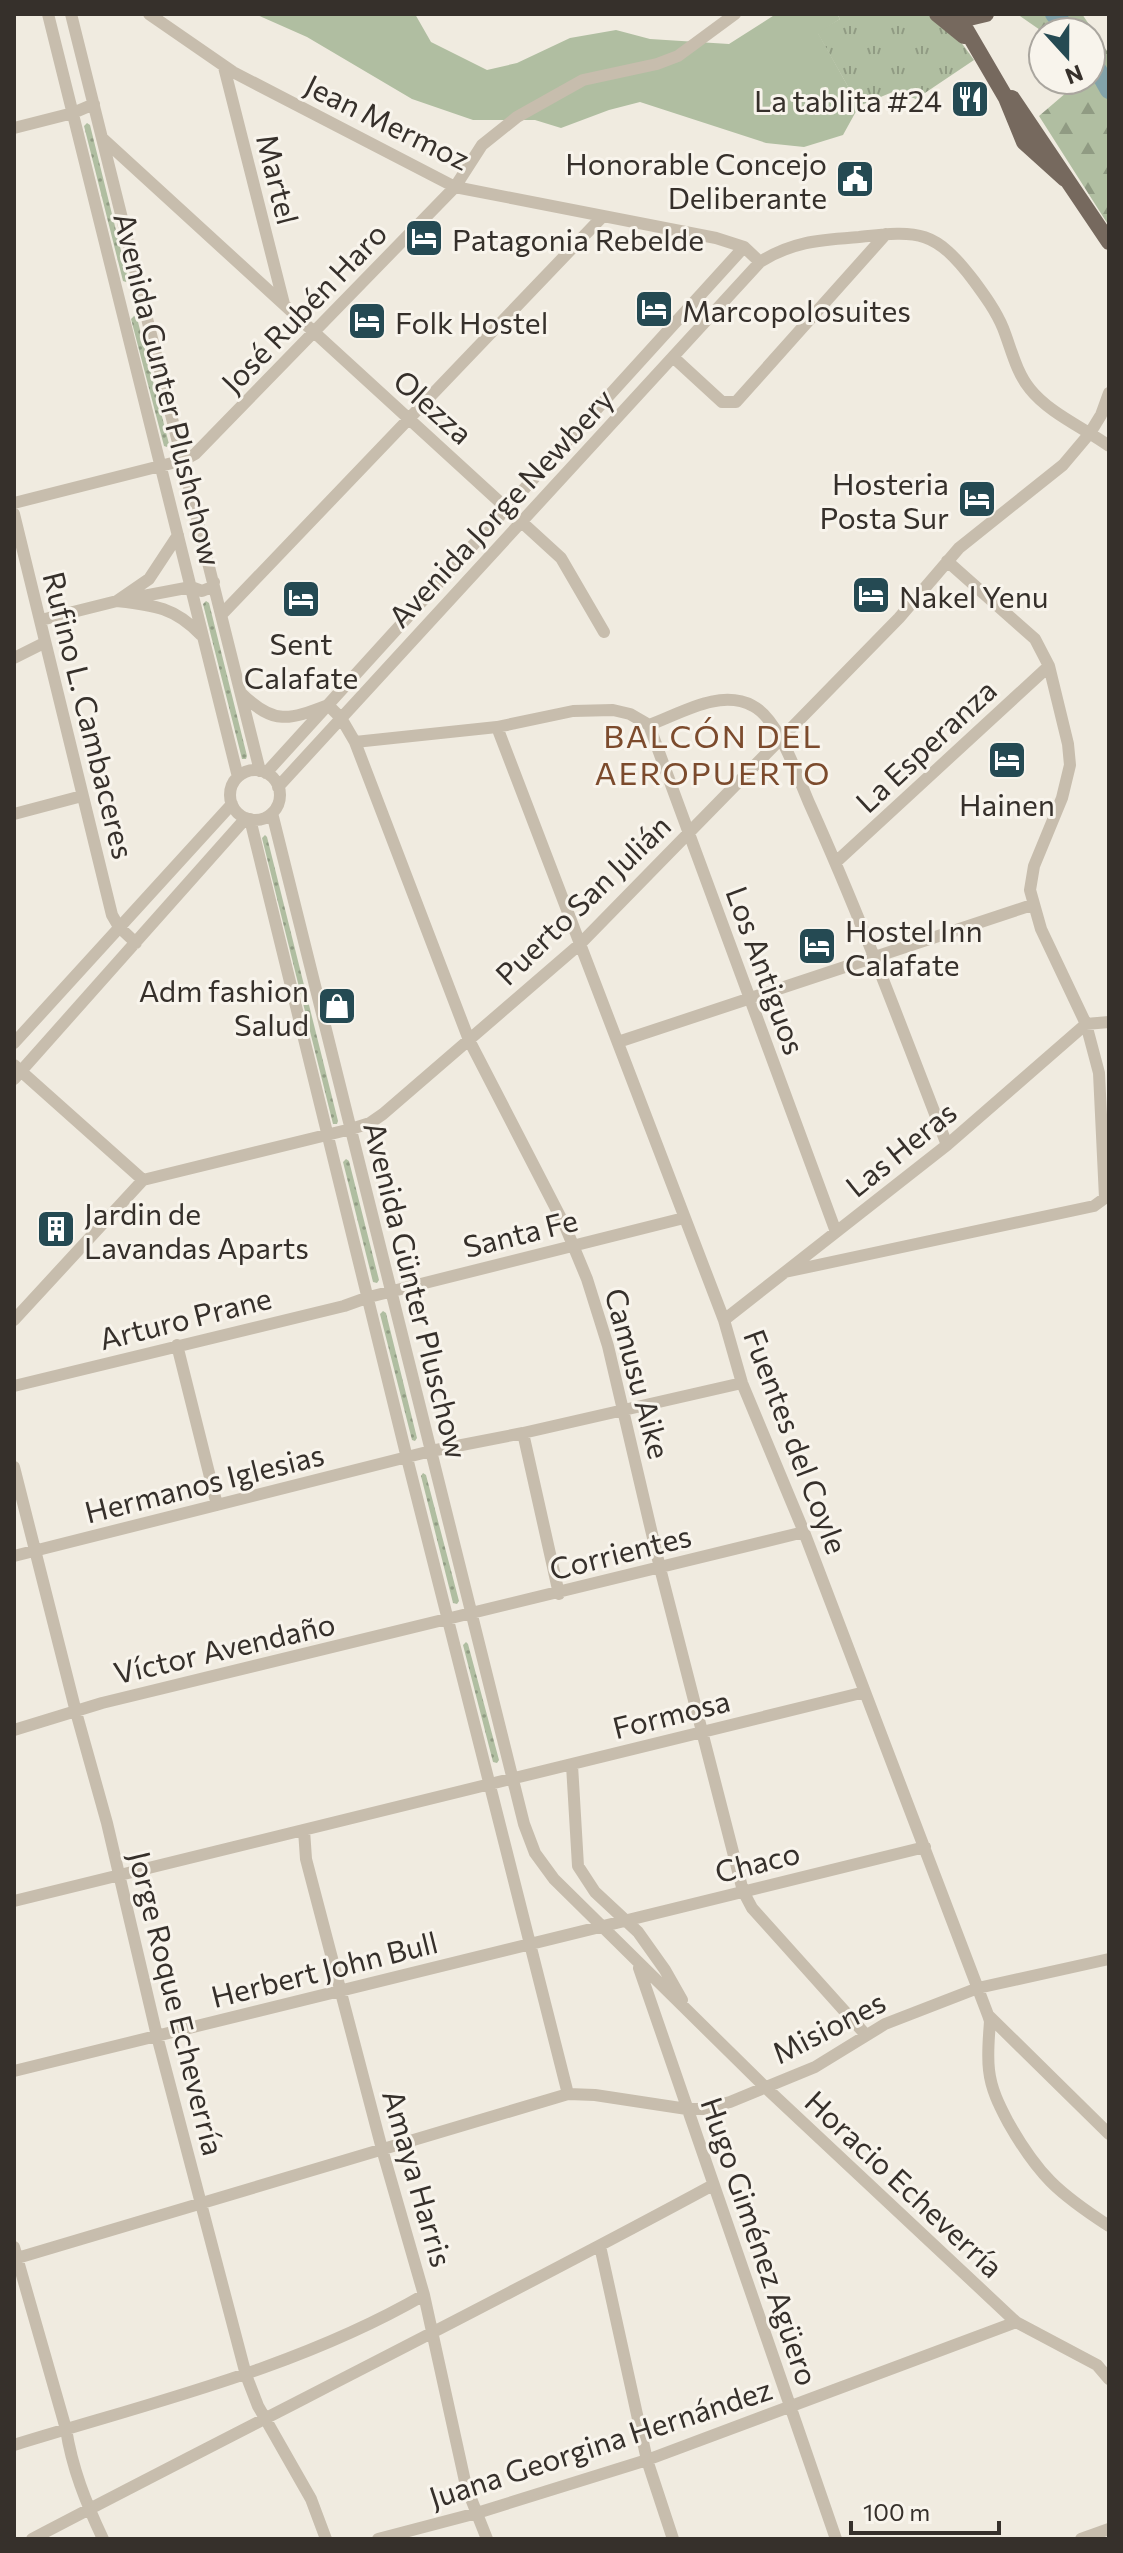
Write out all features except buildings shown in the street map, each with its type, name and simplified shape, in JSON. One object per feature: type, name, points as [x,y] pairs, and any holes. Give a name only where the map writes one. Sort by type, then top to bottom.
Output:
[{"type":"main road","points":[[937,14],[972,42]]},
{"type":"main road","points":[[953,15],[984,15]]},
{"type":"main road","points":[[953,15],[1109,242]]},
{"type":"main road","points":[[972,42],[973,32],[984,15]]},
{"type":"street","name":"Avenida Gunter Plushchow","points":[[48,14],[238,777]]},
{"type":"street","name":"Avenida Gunter Plushchow","points":[[71,14],[263,772]]},
{"type":"street","name":"Jean Mermoz","points":[[149,14],[224,67],[455,187],[716,238],[744,247],[760,262]]},
{"type":"street","name":"José Rubén Haro","points":[[184,460],[200,451],[455,187],[482,145],[517,117],[583,80],[657,64],[678,56],[735,14]]},
{"type":"street","points":[[709,33],[711,16]]},
{"type":"street","name":"Martel","points":[[224,67],[284,304]]},
{"type":"street","points":[[14,128],[73,113],[94,104]]},
{"type":"street","name":"Olezza","points":[[102,138],[522,521],[569,570],[604,632]]},
{"type":"street","points":[[222,614],[603,216]]},
{"type":"street","points":[[760,262],[779,250],[801,243],[886,234],[925,236],[948,250],[994,310],[1026,385],[1042,402],[1109,446]]},
{"type":"street","points":[[673,357],[717,399],[732,404],[746,394],[886,234]]},
{"type":"street","name":"Avenida Jorge Newbery","points":[[263,772],[328,705],[744,247]]},
{"type":"street","name":"Avenida Jorge Newbery","points":[[278,787],[760,262]]},
{"type":"street","points":[[119,299],[142,294]]},
{"type":"street","points":[[623,380],[639,394]]},
{"type":"street","name":"Puerto San Julián","points":[[143,1180],[351,1129],[379,1118],[580,944],[899,618],[947,561],[980,529],[1063,465],[1090,433],[1109,393]]},
{"type":"street","points":[[14,503],[184,460]]},
{"type":"street","name":"Rufino L. Cambaceres","points":[[14,514],[112,915],[119,927]]},
{"type":"street","points":[[117,601],[149,579],[178,535]]},
{"type":"street","points":[[182,551],[185,544],[192,540],[206,545]]},
{"type":"street","points":[[785,1272],[1094,1206],[1105,1198],[1107,1191],[1099,1073],[1086,1024],[1032,905],[1031,877],[1062,798],[1070,765],[1068,744],[1049,666],[1035,639],[947,561]]},
{"type":"street","points":[[41,620],[191,587],[197,591],[207,590],[214,582]]},
{"type":"street","points":[[117,601],[164,608],[182,617],[204,637]]},
{"type":"street","points":[[14,658],[44,643]]},
{"type":"street","name":"La Esperanza","points":[[836,862],[1049,666]]},
{"type":"street","points":[[242,694],[265,714],[293,718],[328,705]]},
{"type":"street","points":[[355,742],[497,727],[573,711],[613,710],[630,714],[649,725],[718,700],[738,700],[755,706],[781,739],[836,862],[947,1145]]},
{"type":"street","name":"Camusu Aike","points":[[328,705],[341,718],[355,742],[469,1040],[574,1246],[608,1346],[660,1568],[743,1891],[752,1908],[866,2035]]},
{"type":"street","name":"Los Antiguos","points":[[649,725],[836,1232]]},
{"type":"street","name":"Fuentes del Coyle","points":[[497,727],[724,1320],[742,1383],[804,1532],[988,2015],[1109,2134]]},
{"type":"street","points":[[249,771],[263,772],[278,787],[279,801],[272,813],[260,819],[248,819],[232,804],[231,790],[238,777],[249,771]]},
{"type":"street","points":[[14,814],[82,796]]},
{"type":"street","points":[[17,1034],[232,804]]},
{"type":"street","name":"Avenida Günter Pluschow","points":[[272,813],[513,1779]]},
{"type":"street","points":[[14,1320],[143,1180],[16,1072],[248,819]]},
{"type":"street","name":"Avenida Günter Pluschow","points":[[248,819],[568,2094]]},
{"type":"street","points":[[618,1042],[1032,905]]},
{"type":"street","points":[[119,927],[136,943]]},
{"type":"street","points":[[1086,1024],[1109,1022]]},
{"type":"street","name":"Las Heras","points":[[724,1320],[947,1145],[1086,1024]]},
{"type":"street","name":"Santa Fe","points":[[369,1297],[684,1218]]},
{"type":"street","name":"Arturo Prane","points":[[14,1386],[344,1306],[369,1297]]},
{"type":"street","points":[[177,1345],[217,1505]]},
{"type":"street","name":"Hermanos Iglesias","points":[[14,1556],[431,1451],[742,1383]]},
{"type":"street","points":[[523,1433],[559,1594]]},
{"type":"street","name":"Jorge Roque Echeverría","points":[[14,1467],[246,2375],[265,2418],[311,2499],[326,2539]]},
{"type":"street","name":"Corrientes","points":[[448,1621],[804,1532]]},
{"type":"street","name":"Víctor Avendaño","points":[[14,1730],[448,1621]]},
{"type":"street","name":"Formosa","points":[[14,1901],[865,1692]]},
{"type":"street","points":[[572,1765],[578,1866],[595,1892],[648,1945],[690,2013]]},
{"type":"street","name":"Horacio Echeverría","points":[[513,1779],[528,1839],[539,1860],[636,1961],[765,2087],[1016,2322],[1097,2365],[1109,2379]]},
{"type":"street","name":"Amaya Harris","points":[[304,1830],[306,1859],[433,2331],[466,2486],[487,2539]]},
{"type":"street","name":"Chaco","points":[[601,1925],[925,1847]]},
{"type":"street","name":"Herbert John Bull","points":[[14,2071],[601,1925]]},
{"type":"street","name":"Misiones","points":[[568,2094],[703,2109],[730,2102],[826,2062],[885,2024],[978,1988],[1109,1959]]},
{"type":"street","name":"Hugo Giménez Agüero","points":[[636,1961],[836,2539]]},
{"type":"street","points":[[988,2015],[989,2070],[993,2091],[1027,2156],[1045,2178],[1078,2206],[1109,2226]]},
{"type":"street","points":[[103,2539],[67,2447],[66,2429],[15,2255],[568,2094]]},
{"type":"street","points":[[32,2539],[433,2331],[513,2293],[713,2185]]},
{"type":"street","points":[[600,2246],[647,2460],[673,2539]]},
{"type":"street","points":[[14,2445],[246,2375],[339,2338],[424,2295]]},
{"type":"street","name":"Juana Georgina Hernández","points":[[378,2539],[477,2513],[647,2460],[1016,2322]]},
{"type":"street","points":[[1081,2539],[1109,2529]]},
{"type":"green space","points":[[901,12],[931,15],[950,29],[974,60],[916,99],[895,91],[859,106],[817,32],[840,19],[837,14]]},
{"type":"green space","points":[[255,14],[415,14],[431,42],[487,70],[517,63],[570,38],[616,30],[650,39],[729,44],[776,14],[837,14],[840,19],[818,33],[859,106],[843,135],[804,147],[766,143],[640,102],[561,128],[535,120],[473,120],[412,99],[307,37]]},
{"type":"green space","points":[[1017,14],[1083,16],[1027,16],[1027,21]]},
{"type":"green space","points":[[1107,51],[1109,226],[1039,116],[1062,96],[1107,96]]},
{"type":"green space","points":[[87,123],[128,279],[126,282],[123,281],[84,126]]},
{"type":"green space","points":[[134,316],[169,444],[167,447],[164,446],[131,319]]},
{"type":"green space","points":[[206,601],[209,603],[246,759],[242,759],[203,604]]},
{"type":"green space","points":[[265,835],[337,1124],[333,1124],[262,838]]},
{"type":"green space","points":[[346,1159],[379,1280],[377,1283],[373,1282],[343,1162]]},
{"type":"green space","points":[[383,1311],[417,1438],[415,1441],[412,1440],[380,1314]]},
{"type":"green space","points":[[423,1473],[459,1601],[457,1604],[453,1603],[421,1476]]},
{"type":"green space","points":[[466,1642],[499,1760],[497,1763],[493,1762],[463,1645]]},
{"type":"waterway","points":[[1107,86],[1109,90]]},
{"type":"place","name":"La tablita #24","points":[[970,99]]},
{"type":"place","name":"Honorable Concejo Deliberante","points":[[855,179]]},
{"type":"place","name":"Patagonia Rebelde","points":[[424,238]]},
{"type":"place","name":"Marcopolosuites","points":[[654,309]]},
{"type":"place","name":"Folk Hostel","points":[[367,321]]},
{"type":"place","name":"Hosteria Posta Sur","points":[[977,499]]},
{"type":"place","name":"Nakel Yenu","points":[[871,595]]},
{"type":"place","name":"Sent Calafate","points":[[301,599]]},
{"type":"place","name":"Hainen","points":[[1007,760]]},
{"type":"place","name":"Hostel Inn Calafate","points":[[817,946]]},
{"type":"place","name":"Adm fashion Salud","points":[[337,1006]]},
{"type":"place","name":"Jardin de Lavandas Aparts","points":[[56,1229]]},
{"type":"district","name":"BALCÓN DEL AEROPUERTO","points":[[713,754]]}]
